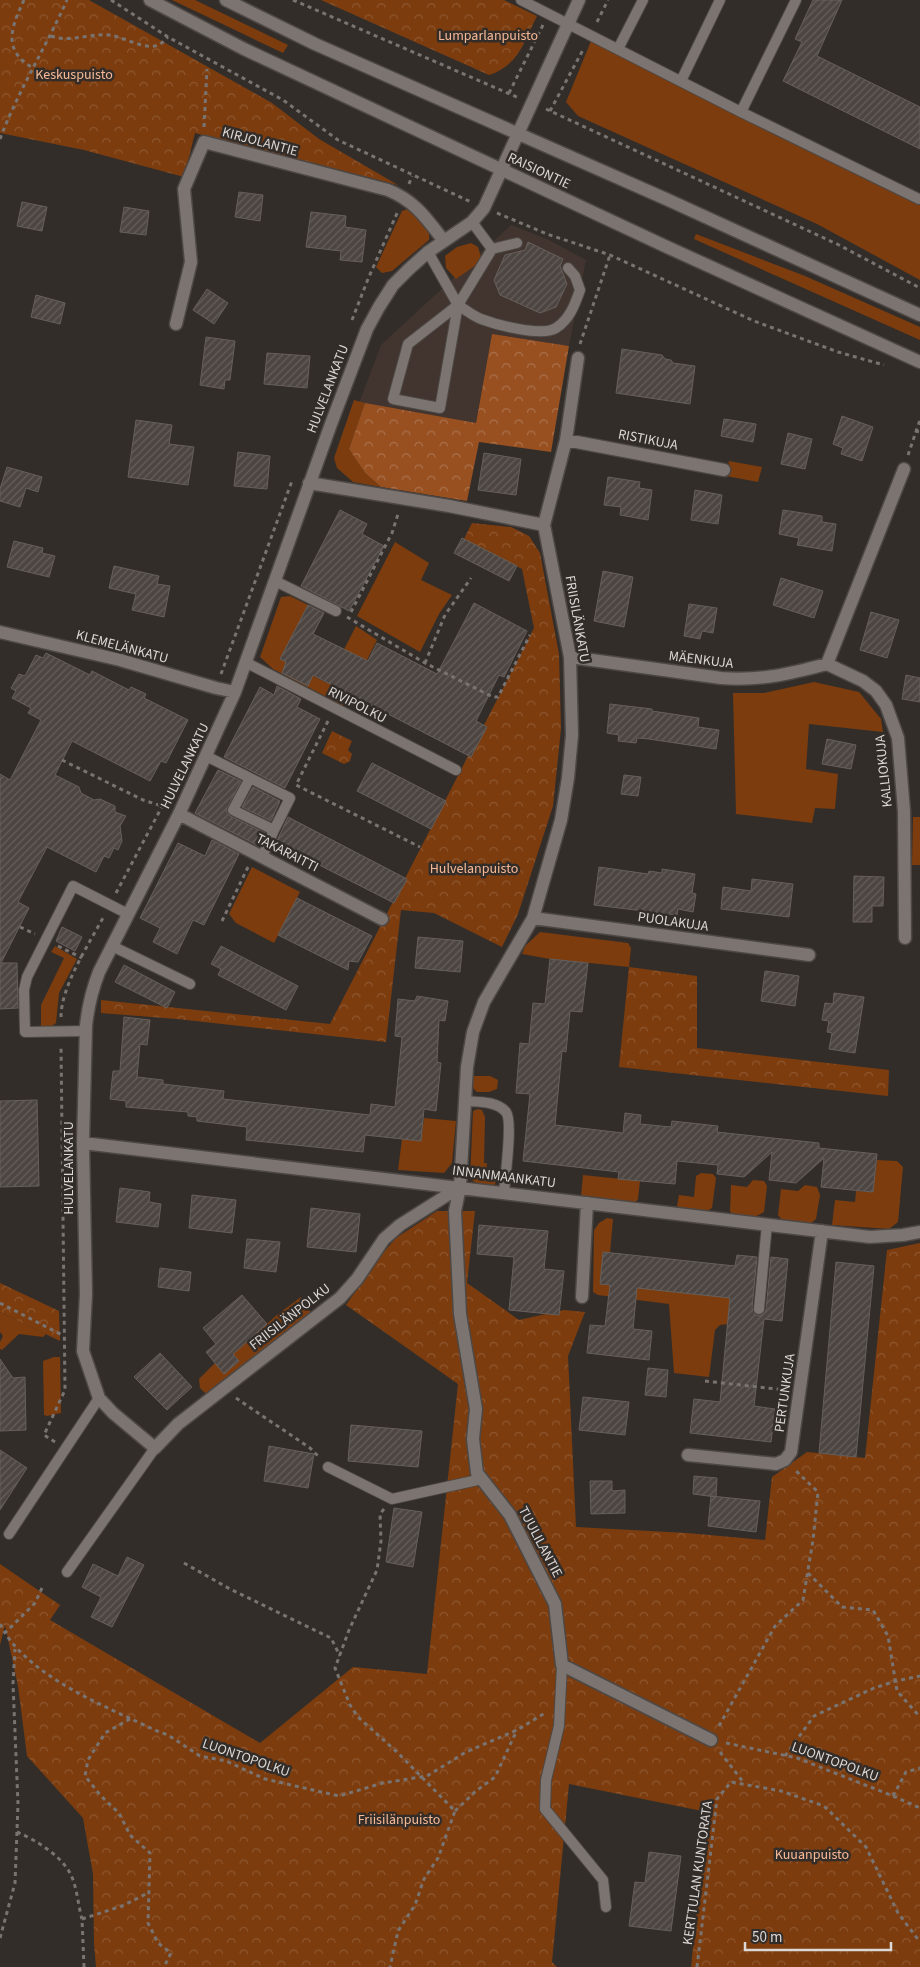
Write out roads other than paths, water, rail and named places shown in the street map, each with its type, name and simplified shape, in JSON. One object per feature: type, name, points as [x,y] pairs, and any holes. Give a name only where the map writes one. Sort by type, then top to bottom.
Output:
[{"type":"street","name":"RAISIONTIE","points":[[150,0],[244,49],[501,170],[920,362]]},
{"type":"street","name":"RAISIONTIE","points":[[226,0],[315,44],[920,315]]},
{"type":"street","name":"HULVELANKATU","points":[[155,1448],[113,1413],[99,1398],[83,1351],[86,1294],[83,1143],[86,1032],[88,1007],[92,990],[206,756],[235,692],[247,663],[309,483],[367,329],[378,307],[393,285],[408,269],[428,252],[472,222],[484,208],[579,0]]},
{"type":"street","name":"KIRJOLANTIE","points":[[176,324],[190,262],[184,189],[204,142],[388,190],[404,197],[423,214],[444,241]]},
{"type":"street","points":[[309,483],[544,525],[566,440],[578,358]]},
{"type":"street","name":"RISTIKUJA","points":[[566,440],[724,470]]},
{"type":"street","points":[[828,664],[904,469]]},
{"type":"street","name":"FRIISILÄNKATU","points":[[465,1100],[467,1067],[473,1032],[484,1002],[533,918],[561,820],[568,778],[572,735],[570,657],[544,525]]},
{"type":"street","name":"KLEMELÄNKATU","points":[[0,632],[120,660],[210,687],[235,692]]},
{"type":"street","name":"MÄENKUJA","points":[[570,657],[744,680],[773,677],[828,664]]},
{"type":"street","name":"KALLIOKUJA","points":[[828,664],[863,680],[876,691],[886,705],[898,738],[904,811],[905,938]]},
{"type":"street","name":"TAKARAITTI","points":[[178,814],[382,919]]},
{"type":"street","name":"PUOLAKUJA","points":[[533,918],[809,955]]},
{"type":"street","name":"TUULILANTIE","points":[[465,1100],[460,1187],[455,1211],[460,1314],[476,1409],[473,1439],[477,1473],[510,1515],[555,1604],[562,1665]]},
{"type":"street","name":"INNANMAANKATU","points":[[83,1143],[870,1237],[920,1232]]},
{"type":"street","name":"FRIISILÄNPOLKU","points":[[155,1448],[178,1424],[340,1298],[357,1279],[384,1239],[400,1225],[460,1187]]},
{"type":"street","points":[[582,1298],[587,1203]]},
{"type":"street","name":"PERTUNKUJA","points":[[688,1455],[776,1464],[785,1460],[791,1452],[822,1231]]},
{"type":"street","points":[[562,1665],[711,1740]]},
{"type":"lane","points":[[521,0],[741,112],[920,200]]},
{"type":"lane","points":[[618,49],[643,0]]},
{"type":"lane","points":[[681,81],[720,0]]},
{"type":"lane","points":[[741,112],[796,0]]},
{"type":"lane","points":[[472,222],[492,249]]},
{"type":"lane","points":[[458,305],[440,408],[393,399],[408,344],[458,305],[492,249],[517,243]]},
{"type":"lane","points":[[428,252],[458,305],[481,319],[530,331],[554,329],[564,322],[572,312],[580,290],[575,276],[568,268]]},
{"type":"lane","points":[[275,581],[336,611]]},
{"type":"lane","name":"RIVIPOLKU","points":[[247,663],[456,770]]},
{"type":"lane","points":[[206,756],[290,798],[274,830],[258,855]]},
{"type":"lane","points":[[250,778],[233,810],[274,830]]},
{"type":"lane","points":[[86,1032],[25,1032],[24,990],[26,977],[73,886],[128,914]]},
{"type":"lane","points":[[112,946],[190,984]]},
{"type":"lane","points":[[465,1100],[486,1102],[506,1112],[510,1124],[504,1192]]},
{"type":"lane","points":[[759,1309],[767,1224]]},
{"type":"lane","points":[[9,1534],[99,1398]]},
{"type":"lane","points":[[67,1572],[155,1448]]},
{"type":"lane","points":[[328,1467],[392,1499],[482,1479]]},
{"type":"lane","points":[[562,1665],[559,1726],[546,1780],[545,1809],[565,1836],[585,1856],[603,1880],[606,1907]]},
{"type":"park label","name":"Lumparlanpuisto","points":[[488,36]]},
{"type":"park label","name":"Keskuspuisto","points":[[74,75]]},
{"type":"park label","name":"Hulvelanpuisto","points":[[474,869]]},
{"type":"park label","name":"Friisilänpuisto","points":[[399,1820]]},
{"type":"park label","name":"Kuuanpuisto","points":[[812,1855]]}]
